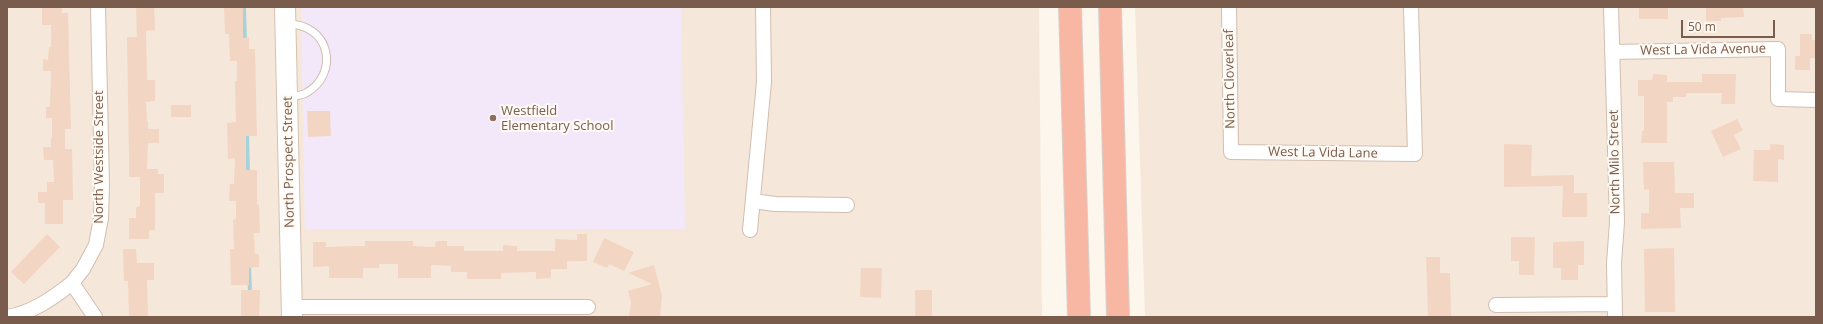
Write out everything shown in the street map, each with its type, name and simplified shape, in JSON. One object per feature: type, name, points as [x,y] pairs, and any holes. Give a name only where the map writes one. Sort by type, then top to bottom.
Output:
[{"type":"highway","points":[[1070,7],[1078,317]]},
{"type":"highway","points":[[1110,7],[1118,317]]},
{"type":"street","name":"North Westside Street","points":[[7,317],[24,313],[56,295],[72,283],[83,269],[96,245],[101,218],[102,177],[98,7]]},
{"type":"street","points":[[750,230],[764,82],[763,7]]},
{"type":"street","name":"North Cloverleaf","points":[[1229,7],[1231,152]]},
{"type":"street","name":"West La Vida Lane","points":[[1231,152],[1415,154],[1411,7]]},
{"type":"street","name":"North Milo Street","points":[[1611,7],[1617,222],[1615,310]]},
{"type":"street","name":"North Prospect Street","points":[[285,16],[292,312]]},
{"type":"street","name":"West La Vida Avenue","points":[[1612,52],[1778,49],[1778,99],[1816,100]]},
{"type":"street","points":[[753,201],[775,204],[847,205]]},
{"type":"street","points":[[72,283],[95,317]]},
{"type":"street","points":[[1496,305],[1615,310]]},
{"type":"street","points":[[292,312],[588,307]]},
{"type":"lane","points":[[285,16],[298,24],[312,29],[318,35],[323,44],[326,60],[325,70],[321,79],[314,87],[304,94],[287,97]]},
{"type":"shaded area","points":[[7,7],[1039,7],[1042,317],[7,317]]},
{"type":"shaded area","name":"Westfield Elementary School","points":[[301,7],[681,7],[685,229],[305,229]]},
{"type":"shaded area","points":[[1135,7],[1816,7],[1816,317],[1145,317]]},
{"type":"building","points":[[42,7],[62,7],[62,13],[68,13],[71,129],[65,129],[65,149],[72,149],[73,200],[63,200],[63,224],[45,224],[45,203],[38,203],[38,192],[47,192],[47,182],[54,182],[53,160],[44,160],[43,147],[51,147],[52,118],[46,118],[46,107],[50,107],[51,71],[43,71],[43,59],[48,60],[49,47],[51,47],[51,25],[42,25]]},
{"type":"building","points":[[136,7],[154,7],[155,30],[146,31],[147,80],[155,80],[155,101],[146,102],[148,129],[159,129],[159,143],[148,143],[147,169],[158,169],[158,174],[164,174],[164,193],[155,193],[155,230],[149,230],[149,239],[129,239],[129,218],[136,218],[136,207],[140,206],[140,177],[129,177],[127,37],[137,37]]},
{"type":"building","points":[[224,7],[243,7],[243,38],[249,37],[249,49],[255,49],[257,136],[246,136],[246,170],[257,170],[257,205],[259,204],[260,233],[254,233],[255,254],[259,254],[259,267],[249,268],[249,285],[231,285],[230,249],[234,249],[233,220],[236,219],[236,201],[229,201],[230,184],[234,184],[235,158],[228,159],[227,123],[236,122],[235,81],[237,81],[237,61],[230,61],[229,34],[225,34]]},
{"type":"building","points":[[1639,7],[1668,7],[1668,19],[1639,19]]},
{"type":"building","points":[[1706,7],[1743,7],[1744,17],[1721,18],[1721,21],[1706,21]]},
{"type":"building","points":[[1800,34],[1812,34],[1812,40],[1816,40],[1816,58],[1810,58],[1810,70],[1795,70],[1795,56],[1800,56]]},
{"type":"building","points":[[1653,74],[1667,75],[1667,82],[1702,82],[1702,74],[1736,74],[1735,104],[1721,104],[1722,93],[1686,93],[1686,97],[1673,97],[1673,102],[1667,102],[1667,143],[1641,143],[1642,131],[1644,131],[1644,96],[1638,96],[1638,80],[1652,80]]},
{"type":"building","points":[[171,105],[191,105],[191,117],[171,117]]},
{"type":"building","points":[[307,111],[330,111],[331,136],[308,137]]},
{"type":"building","points":[[1737,119],[1743,130],[1734,135],[1741,149],[1723,157],[1711,131]]},
{"type":"building","points":[[1504,144],[1532,145],[1531,176],[1574,175],[1574,193],[1587,193],[1587,217],[1562,217],[1563,186],[1504,187]]},
{"type":"building","points":[[1770,144],[1784,145],[1784,160],[1778,159],[1778,182],[1753,181],[1754,150],[1770,150]]},
{"type":"building","points":[[1643,162],[1674,162],[1675,193],[1694,193],[1694,208],[1680,208],[1681,228],[1641,229],[1641,213],[1649,213],[1649,189],[1644,190]]},
{"type":"building","points":[[47,234],[60,247],[24,284],[11,272]]},
{"type":"building","points":[[577,234],[587,234],[587,261],[567,261],[567,269],[551,269],[551,278],[536,279],[536,272],[501,273],[501,279],[467,279],[467,272],[451,272],[451,266],[431,265],[431,278],[398,278],[398,264],[379,264],[379,268],[363,268],[363,278],[329,278],[329,266],[313,267],[313,242],[326,242],[326,247],[365,246],[365,241],[413,241],[413,246],[435,247],[436,241],[447,241],[447,246],[464,246],[464,251],[503,251],[503,245],[517,246],[517,251],[555,251],[555,239],[577,240]]},
{"type":"building","points":[[1511,237],[1535,237],[1534,275],[1519,275],[1519,261],[1511,261]]},
{"type":"building","points":[[604,238],[634,252],[624,271],[609,264],[607,268],[593,262]]},
{"type":"building","points":[[1584,241],[1584,265],[1578,265],[1578,280],[1561,280],[1561,268],[1553,268],[1553,242]]},
{"type":"building","points":[[1674,248],[1675,312],[1645,312],[1644,249]]},
{"type":"building","points":[[123,249],[136,249],[137,263],[154,263],[154,280],[147,280],[148,317],[129,317],[128,281],[124,281]]},
{"type":"building","points":[[1426,257],[1440,257],[1440,273],[1450,273],[1451,317],[1428,317]]},
{"type":"building","points":[[654,265],[662,296],[660,317],[629,317],[631,302],[628,291],[652,284],[628,273]]},
{"type":"building","points":[[861,268],[882,268],[881,298],[860,297]]},
{"type":"building","points":[[241,290],[260,290],[259,317],[241,317]]},
{"type":"building","points":[[915,290],[932,290],[932,317],[915,317]]},
{"type":"waterway","points":[[244,7],[245,43]]},
{"type":"waterway","points":[[247,131],[248,175]]},
{"type":"waterway","points":[[249,263],[250,295]]},
{"type":"place","name":"Westfield Elementary School","points":[[493,118]]}]
